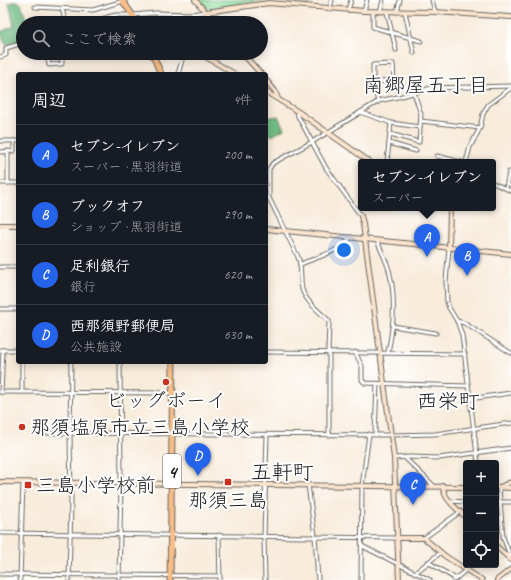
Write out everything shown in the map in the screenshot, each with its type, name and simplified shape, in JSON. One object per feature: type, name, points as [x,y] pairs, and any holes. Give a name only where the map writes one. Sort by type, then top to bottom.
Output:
[{"type":"highway","points":[[122,0],[133,15]]},
{"type":"highway","points":[[155,60],[160,72]]},
{"type":"highway","name":"4","points":[[170,578],[173,364]]},
{"type":"street","points":[[35,7],[93,10],[122,0]]},
{"type":"street","points":[[195,0],[210,16]]},
{"type":"street","points":[[312,6],[313,0]]},
{"type":"street","points":[[330,8],[332,0]]},
{"type":"street","points":[[348,10],[351,0]]},
{"type":"street","points":[[364,11],[367,0]]},
{"type":"street","points":[[380,12],[383,0]]},
{"type":"street","points":[[396,12],[400,0]]},
{"type":"street","points":[[432,0],[435,12]]},
{"type":"street","points":[[112,16],[155,13],[190,14],[262,3],[373,12],[435,12],[511,17]]},
{"type":"street","points":[[62,9],[64,16]]},
{"type":"street","points":[[373,12],[373,27],[420,41]]},
{"type":"street","points":[[388,12],[396,50]]},
{"type":"street","points":[[405,12],[414,53]]},
{"type":"street","points":[[0,57],[6,55],[6,48],[16,45]]},
{"type":"street","points":[[48,60],[49,65],[62,64],[62,60]]},
{"type":"street","points":[[179,72],[182,60]]},
{"type":"street","points":[[210,60],[231,72]]},
{"type":"street","points":[[248,60],[259,72]]},
{"type":"street","points":[[373,82],[394,80],[393,64],[372,64],[373,82],[378,102]]},
{"type":"street","points":[[268,84],[275,92],[278,99]]},
{"type":"street","points":[[268,175],[269,169],[273,163],[312,142],[378,102],[431,88],[511,87]]},
{"type":"street","points":[[467,159],[470,147],[480,128],[483,114],[488,105],[511,87]]},
{"type":"street","points":[[268,93],[297,111],[366,159]]},
{"type":"street","points":[[390,134],[418,142],[421,114],[414,93]]},
{"type":"street","points":[[297,111],[298,116],[312,142],[337,184],[362,221],[394,458],[398,580]]},
{"type":"street","points":[[360,112],[391,123],[420,127]]},
{"type":"street","points":[[421,121],[480,128]]},
{"type":"street","points":[[387,159],[391,123]]},
{"type":"street","points":[[0,141],[16,141],[14,151],[0,152]]},
{"type":"street","points":[[389,143],[416,151]]},
{"type":"street","points":[[8,151],[8,183]]},
{"type":"street","points":[[438,156],[450,159]]},
{"type":"street","points":[[506,188],[509,172],[511,172]]},
{"type":"street","points":[[0,183],[16,183]]},
{"type":"street","points":[[496,184],[511,191]]},
{"type":"street","points":[[268,199],[301,264],[302,288],[304,294],[329,321],[329,435]]},
{"type":"street","points":[[450,211],[446,281],[447,302],[457,321],[462,335],[478,460]]},
{"type":"street","points":[[0,225],[16,225]]},
{"type":"street","points":[[268,229],[511,254]]},
{"type":"street","points":[[301,264],[346,244],[350,237]]},
{"type":"street","points":[[377,241],[390,276],[393,298],[393,326],[388,352]]},
{"type":"street","points":[[0,267],[16,267]]},
{"type":"street","points":[[0,309],[16,309]]},
{"type":"street","points":[[457,321],[464,323],[511,352]]},
{"type":"street","points":[[393,326],[436,333]]},
{"type":"street","points":[[16,350],[1,350],[1,392],[173,393]]},
{"type":"street","points":[[268,352],[388,352],[464,354]]},
{"type":"street","points":[[355,352],[362,366],[362,382],[376,384],[468,386]]},
{"type":"street","points":[[22,364],[22,392]]},
{"type":"street","points":[[69,580],[71,364]]},
{"type":"street","points":[[119,580],[121,484],[120,364]]},
{"type":"street","points":[[375,434],[376,384]]},
{"type":"street","points":[[469,399],[511,393]]},
{"type":"street","points":[[47,433],[390,435],[435,434],[511,423]]},
{"type":"street","points":[[361,580],[362,486],[369,434]]},
{"type":"street","points":[[265,580],[264,536],[267,435]]},
{"type":"street","points":[[394,458],[439,458],[511,448]]},
{"type":"street","points":[[404,457],[434,487]]},
{"type":"street","points":[[0,482],[463,487]]},
{"type":"street","points":[[20,580],[20,533],[23,482]]},
{"type":"street","points":[[499,488],[511,482]]},
{"type":"street","points":[[308,485],[315,536],[318,580]]},
{"type":"street","points":[[443,486],[444,494],[463,514]]},
{"type":"street","points":[[499,488],[511,488]]},
{"type":"street","points":[[499,493],[503,537],[511,559]]},
{"type":"street","points":[[449,501],[463,502]]},
{"type":"street","points":[[501,502],[511,502]]},
{"type":"street","points":[[0,533],[424,538],[460,512]]},
{"type":"street","points":[[0,574],[220,578],[219,535]]},
{"type":"street","points":[[424,538],[440,553],[482,580]]},
{"type":"street","points":[[362,546],[430,580]]},
{"type":"street","points":[[499,549],[511,559]]},
{"type":"street","points":[[415,573],[440,553]]},
{"type":"street","points":[[428,562],[455,579],[466,570]]},
{"type":"street","points":[[497,580],[511,569]]},
{"type":"green space","points":[[198,0],[266,0],[210,9],[202,5]]},
{"type":"green space","points":[[266,0],[311,0],[310,4]]},
{"type":"green space","points":[[17,1],[21,4],[25,16],[16,16],[16,42],[6,45],[0,32],[14,26],[9,3]]},
{"type":"green space","points":[[278,116],[284,129],[272,136],[268,133],[268,118]]},
{"type":"place","name":"セブン-イレブン","points":[[427,257]]},
{"type":"place","name":"ブックオフ","points":[[467,276]]},
{"type":"place","name":"ビッグボーイ","points":[[166,382]]},
{"type":"place","name":"那須塩原市立三島小学校","points":[[22,427]]},
{"type":"place","name":"西那須野郵便局","points":[[198,476]]},
{"type":"place","name":"那須三島","points":[[228,482]]},
{"type":"place","name":"三島小学校前","points":[[28,485]]},
{"type":"place","name":"足利銀行","points":[[413,505]]},
{"type":"district","name":"南郷屋五丁目","points":[[426,85]]},
{"type":"district","name":"西栄町","points":[[448,401]]},
{"type":"district","name":"五軒町","points":[[282,472]]}]
